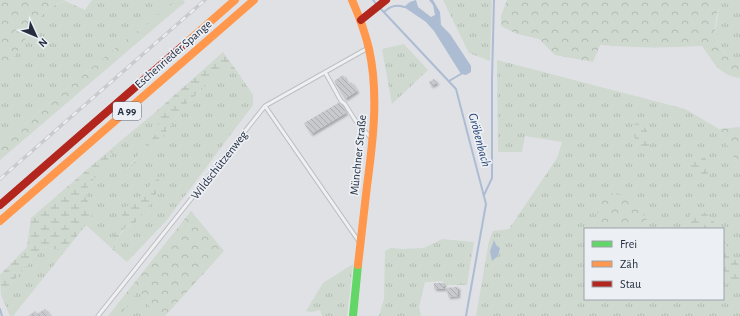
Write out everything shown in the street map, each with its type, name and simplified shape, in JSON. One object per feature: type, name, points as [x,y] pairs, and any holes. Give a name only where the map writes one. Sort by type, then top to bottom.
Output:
[{"type":"main road","name":"Eschenrieder Spange","points":[[0,205],[235,0]]},
{"type":"main road","name":"Eschenrieder Spange","points":[[0,221],[254,0]]},
{"type":"main road","name":"Münchner Straße","points":[[352,0],[361,20],[375,87],[374,120],[353,316]]},
{"type":"main road","points":[[361,20],[384,2]]},
{"type":"lane","name":"Wildschützenweg","points":[[98,316],[265,106],[368,48]]},
{"type":"lane","points":[[325,72],[341,101],[346,104],[364,131],[372,139]]},
{"type":"lane","points":[[265,106],[361,245]]},
{"type":"green space","points":[[0,0],[66,0],[45,10],[0,78]]},
{"type":"green space","points":[[92,0],[178,0],[114,49],[0,145],[0,78],[45,10],[65,1],[85,10]]},
{"type":"green space","points":[[178,0],[183,0],[185,2],[0,160],[0,145],[114,49]]},
{"type":"green space","points":[[443,0],[492,0],[490,61],[469,53]]},
{"type":"green space","points":[[507,0],[722,0],[718,10],[715,28],[717,39],[722,49],[733,62],[740,62],[740,78],[721,71],[702,46],[626,47],[600,45],[593,62],[555,55],[539,39],[517,34],[501,26],[501,16]]},
{"type":"green space","points":[[722,0],[740,0],[740,62],[733,62],[719,45],[715,34],[719,6]]},
{"type":"green space","points":[[404,44],[428,70],[392,104],[382,49]]},
{"type":"green space","points":[[223,52],[236,70],[224,69],[186,104],[157,144],[124,173],[158,131],[158,118],[152,115]]},
{"type":"green space","points":[[497,60],[685,109],[719,129],[740,169],[740,316],[476,316],[489,241],[493,231],[509,229],[557,158],[562,142],[525,136],[522,152],[498,152]]},
{"type":"green space","points":[[224,69],[236,70],[253,95],[253,105],[166,221],[127,262],[114,251],[117,240],[125,228],[135,223],[162,176],[153,182],[143,195],[135,199],[121,217],[121,225],[108,245],[86,225],[91,215],[85,191],[104,166],[118,143],[152,115],[158,118],[158,131],[126,170],[157,144],[186,104]]},
{"type":"green space","points":[[641,123],[647,130],[650,140],[649,152],[645,153],[638,144],[633,132],[634,124]]},
{"type":"green space","points":[[740,128],[740,169],[719,129]]},
{"type":"green space","points":[[118,143],[104,166],[85,191],[92,215],[86,225],[65,251],[43,247],[1,295],[0,275],[27,247],[31,218]]},
{"type":"green space","points":[[702,155],[711,165],[707,176],[696,175],[690,166],[690,159]]},
{"type":"green space","points":[[163,175],[159,188],[149,206],[136,222],[123,230],[118,238],[114,251],[108,245],[120,225],[121,217],[126,207],[135,199],[143,195],[153,182]]},
{"type":"green space","points":[[604,192],[641,199],[641,212],[647,220],[643,228],[592,228]]},
{"type":"green space","points":[[701,210],[712,218],[717,228],[690,228],[687,223],[690,215]]},
{"type":"green space","points":[[191,211],[224,251],[165,316],[157,316],[138,291],[120,316],[108,316]]},
{"type":"green space","points":[[442,239],[474,242],[467,285],[444,285],[443,281],[425,282],[419,307],[421,316],[379,316],[384,299],[385,251],[391,248],[424,248]]},
{"type":"green space","points":[[724,241],[740,267],[740,283],[733,288],[724,278]]},
{"type":"green space","points":[[43,247],[65,251],[13,316],[10,316],[1,295]]},
{"type":"green space","points":[[353,264],[347,316],[322,316],[320,310],[311,312],[306,311],[323,283]]},
{"type":"green space","points":[[138,290],[157,316],[120,316]]},
{"type":"water","points":[[416,0],[418,7],[431,17],[435,15],[433,5],[429,0],[433,0],[440,12],[441,25],[450,34],[471,66],[471,72],[466,75],[461,74],[434,31],[426,22],[404,7],[410,2]]},
{"type":"water","points":[[494,240],[496,245],[500,248],[498,256],[492,261],[490,251]]},
{"type":"building","points":[[343,75],[348,84],[351,82],[357,91],[345,99],[334,81]]},
{"type":"building","points":[[434,79],[437,83],[431,86],[429,82]]},
{"type":"building","points":[[340,102],[346,113],[311,134],[304,123]]},
{"type":"building","points":[[434,283],[444,283],[444,289],[434,289]]},
{"type":"building","points":[[458,287],[458,296],[448,297],[448,291],[446,291],[445,288]]},
{"type":"building","points":[[45,309],[50,316],[28,316],[35,311],[37,314]]},
{"type":"waterway","name":"Gröbenbach","points":[[373,0],[377,5]]},
{"type":"waterway","points":[[484,195],[492,178],[494,0]]},
{"type":"waterway","points":[[384,12],[393,6],[404,7]]},
{"type":"waterway","name":"Gröbenbach","points":[[380,8],[456,89],[486,204],[466,316]]},
{"type":"waterway","points":[[449,81],[461,74]]},
{"type":"waterway","points":[[0,309],[2,316]]},
{"type":"railway","points":[[0,179],[205,0]]},
{"type":"traffic: fast","points":[[353,316],[358,265]]},
{"type":"traffic: slow","points":[[186,43],[235,0]]},
{"type":"traffic: slow","points":[[0,221],[254,0]]},
{"type":"traffic: slow","points":[[352,0],[366,36],[374,83],[374,118],[358,265]]},
{"type":"traffic: jam","points":[[361,20],[386,0]]},
{"type":"traffic: jam","points":[[0,205],[186,43]]}]
